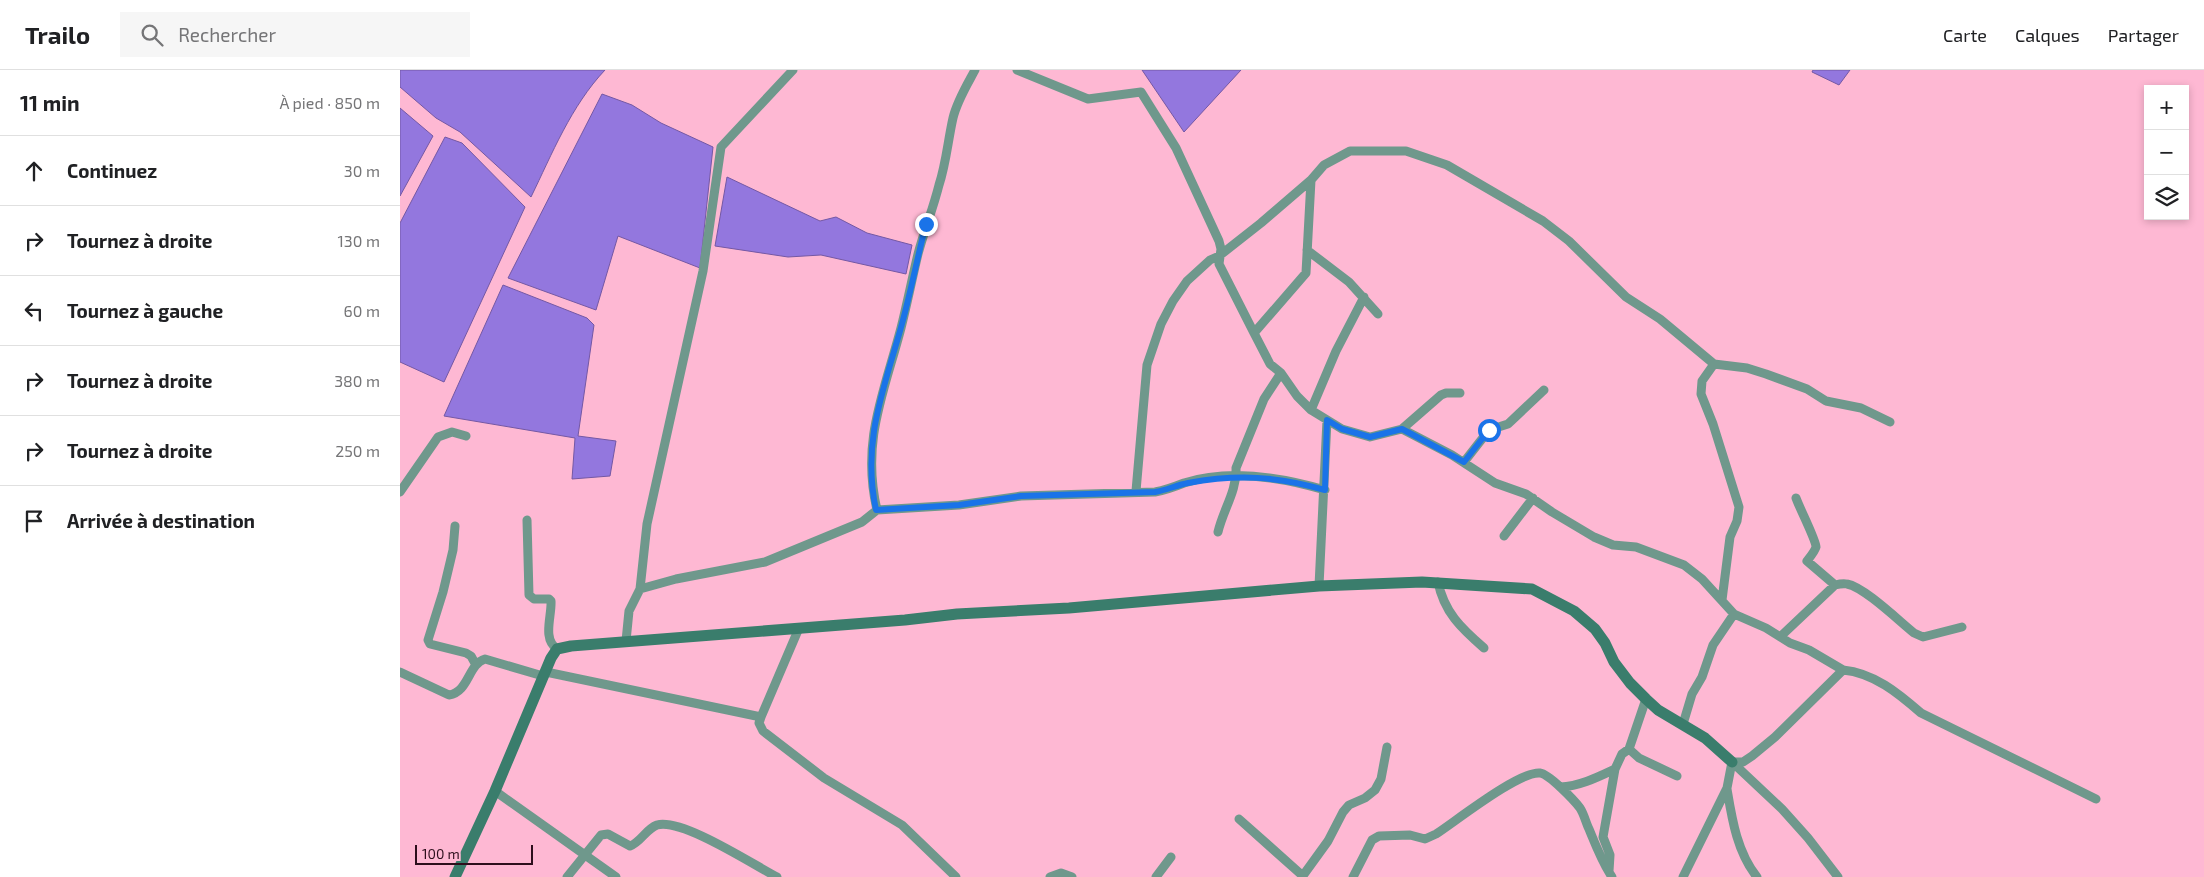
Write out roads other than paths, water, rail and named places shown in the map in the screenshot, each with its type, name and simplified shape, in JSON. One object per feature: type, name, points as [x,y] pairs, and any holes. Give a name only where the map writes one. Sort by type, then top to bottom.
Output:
[{"type":"street","points":[[626,641],[629,611],[640,588],[647,524],[703,270],[716,165],[721,147],[793,70]]},
{"type":"street","points":[[876,510],[871,485],[871,461],[872,441],[880,399],[900,331],[926,224],[940,184],[954,118],[962,92],[975,70]]},
{"type":"street","points":[[1017,70],[1088,99],[1141,92],[1176,148],[1219,241],[1221,249],[1219,264],[1270,364],[1281,373],[1297,396],[1311,410],[1342,429],[1370,437],[1402,429],[1441,395],[1460,393]]},
{"type":"street","points":[[1136,491],[1147,365],[1166,313],[1180,291],[1210,260],[1219,256],[1311,180],[1324,164],[1350,151],[1406,151],[1447,165],[1542,221],[1569,240],[1626,297],[1660,320],[1714,364],[1747,368],[1766,374],[1807,388],[1826,401],[1861,408],[1890,422]]},
{"type":"street","points":[[1254,334],[1306,273],[1311,180]]},
{"type":"street","points":[[1307,250],[1349,282],[1378,314]]},
{"type":"street","points":[[1311,410],[1336,351],[1364,297]]},
{"type":"street","points":[[1714,364],[1702,381],[1701,394],[1713,424],[1739,507],[1737,521],[1730,537],[1722,600]]},
{"type":"street","points":[[1218,532],[1236,477],[1236,468],[1264,399],[1281,373]]},
{"type":"street","points":[[1464,462],[1489,430],[1508,424],[1544,390]]},
{"type":"street","points":[[1319,586],[1327,420]]},
{"type":"street","points":[[1402,429],[1464,462],[1495,483],[1526,494],[1552,512],[1613,545],[1636,547],[1684,565],[1702,579],[1734,614],[1781,636],[1790,643],[1809,650],[1843,670],[1858,672],[1872,677],[1899,694],[1921,713],[2096,800]]},
{"type":"street","points":[[400,492],[438,437],[452,432],[466,436]]},
{"type":"street","points":[[640,588],[765,562],[862,522],[876,510],[959,505],[1021,496],[1136,491],[1155,492],[1172,489],[1184,483],[1212,478],[1280,478],[1325,490]]},
{"type":"street","points":[[1504,536],[1533,498]]},
{"type":"street","points":[[1796,498],[1803,518],[1815,539],[1816,548],[1807,560],[1835,585]]},
{"type":"street","points":[[527,520],[529,595],[534,599],[549,599],[551,601],[549,636],[551,644],[557,649]]},
{"type":"street","points":[[455,526],[453,550],[443,592],[428,640],[430,644],[471,656],[476,665]]},
{"type":"street","points":[[1438,582],[1441,598],[1447,609],[1466,632],[1484,648]]},
{"type":"street","points":[[557,649],[626,641],[905,620],[957,614],[1069,608],[1319,586],[1438,582],[1532,589],[1574,611],[1594,629],[1605,643],[1614,662],[1630,684],[1658,710],[1705,738],[1732,762],[1808,838],[1838,877]]},
{"type":"street","points":[[1781,636],[1835,585],[1849,584],[1860,590],[1914,633],[1923,637],[1962,626]]},
{"type":"street","points":[[1683,724],[1692,694],[1702,677],[1713,645],[1734,614]]},
{"type":"street","points":[[799,628],[761,717],[760,723],[763,731],[824,778],[902,825],[956,877]]},
{"type":"street","points":[[455,877],[495,792],[544,674],[557,649]]},
{"type":"street","points":[[400,672],[450,694],[460,691],[476,665],[480,661],[485,660],[544,674],[761,717]]},
{"type":"street","points":[[1732,762],[1743,762],[1775,737],[1843,670]]},
{"type":"street","points":[[1611,874],[1610,855],[1603,837],[1615,769],[1622,754],[1629,749],[1646,699]]},
{"type":"street","points":[[1239,819],[1302,877],[1328,841],[1343,812],[1349,806],[1365,798],[1375,790],[1381,779],[1388,747]]},
{"type":"street","points":[[1629,749],[1640,758],[1676,776]]},
{"type":"street","points":[[1683,877],[1727,788],[1732,762]]},
{"type":"street","points":[[1560,787],[1597,778],[1615,769]]},
{"type":"street","points":[[1353,877],[1372,840],[1379,836],[1410,835],[1425,839],[1436,834],[1508,785],[1528,775],[1544,774],[1560,787],[1580,809],[1601,859],[1611,874]]},
{"type":"street","points":[[1727,788],[1733,823],[1739,841],[1745,858],[1757,877]]},
{"type":"street","points":[[495,792],[616,877]]},
{"type":"street","points":[[568,877],[584,854],[601,835],[608,834],[630,846],[650,828],[666,824],[702,836],[777,877]]},
{"type":"street","points":[[1156,877],[1171,857]]},
{"type":"street","points":[[1050,877],[1061,873],[1072,877]]}]
